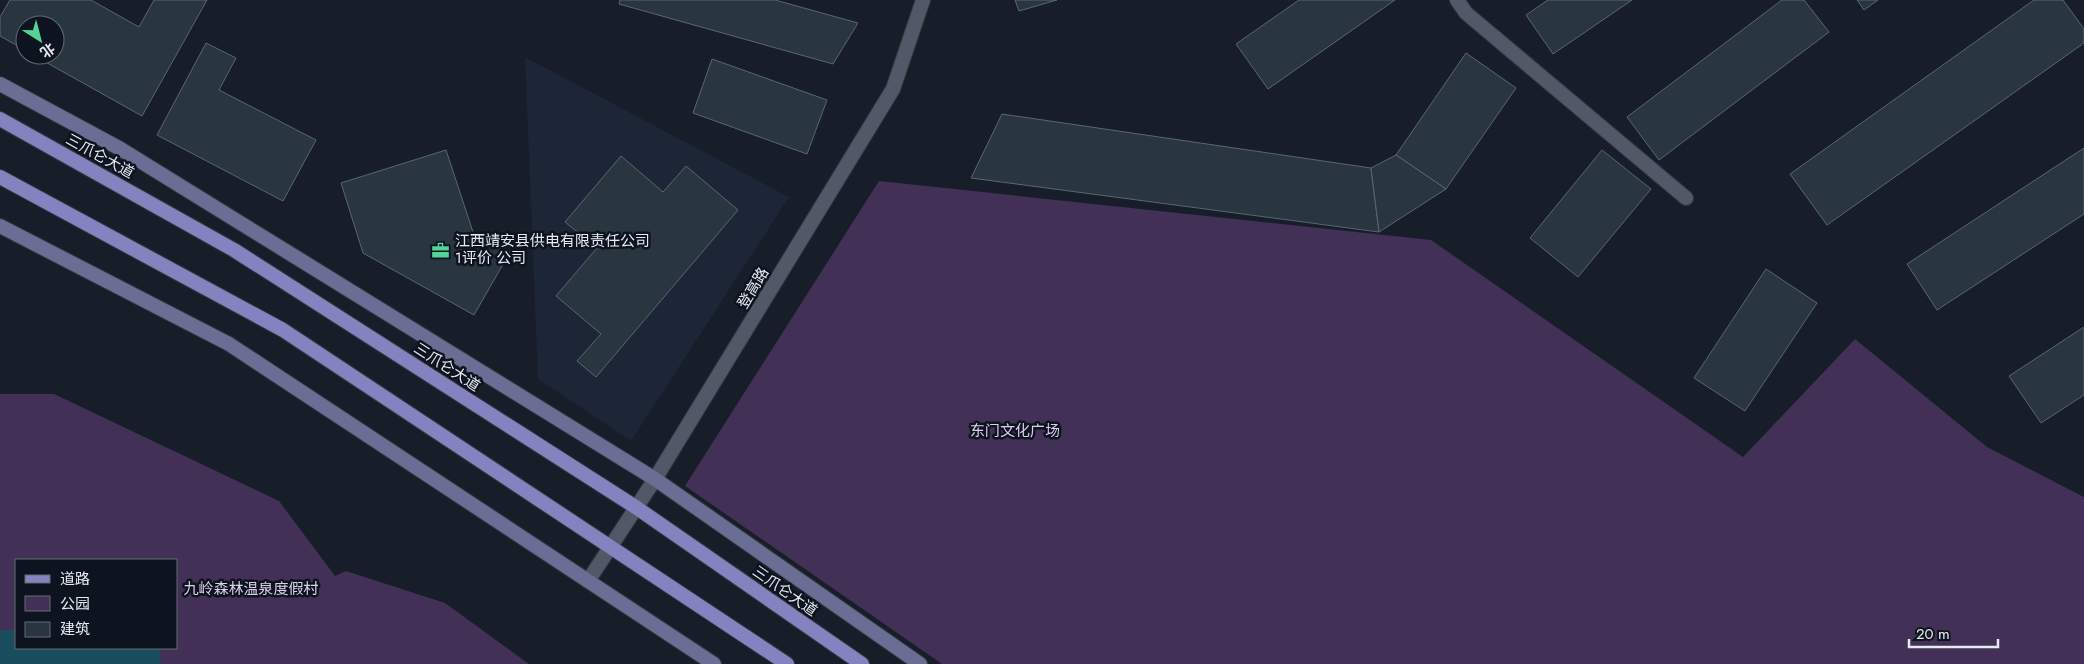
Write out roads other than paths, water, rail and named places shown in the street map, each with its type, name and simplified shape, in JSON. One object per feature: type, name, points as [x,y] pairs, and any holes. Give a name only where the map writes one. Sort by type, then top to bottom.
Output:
[{"type":"main road","points":[[0,84],[119,148],[655,479],[920,664]]},
{"type":"main road","name":"三爪仑大道","points":[[0,119],[234,250],[637,508],[862,664]]},
{"type":"main road","points":[[0,177],[283,330],[787,664]]},
{"type":"main road","points":[[0,226],[229,344],[714,664]]},
{"type":"street","name":"登高路","points":[[588,581],[655,479],[893,89],[923,0]]},
{"type":"street","points":[[1457,0],[1466,13],[1686,198]]},
{"type":"place","name":"江西靖安县供电有限责任公司 1评价 公司","points":[[441,250]]},
{"type":"park label","name":"东门文化广场","points":[[1015,431]]},
{"type":"park label","name":"九岭森林温泉度假村","points":[[251,589]]}]
